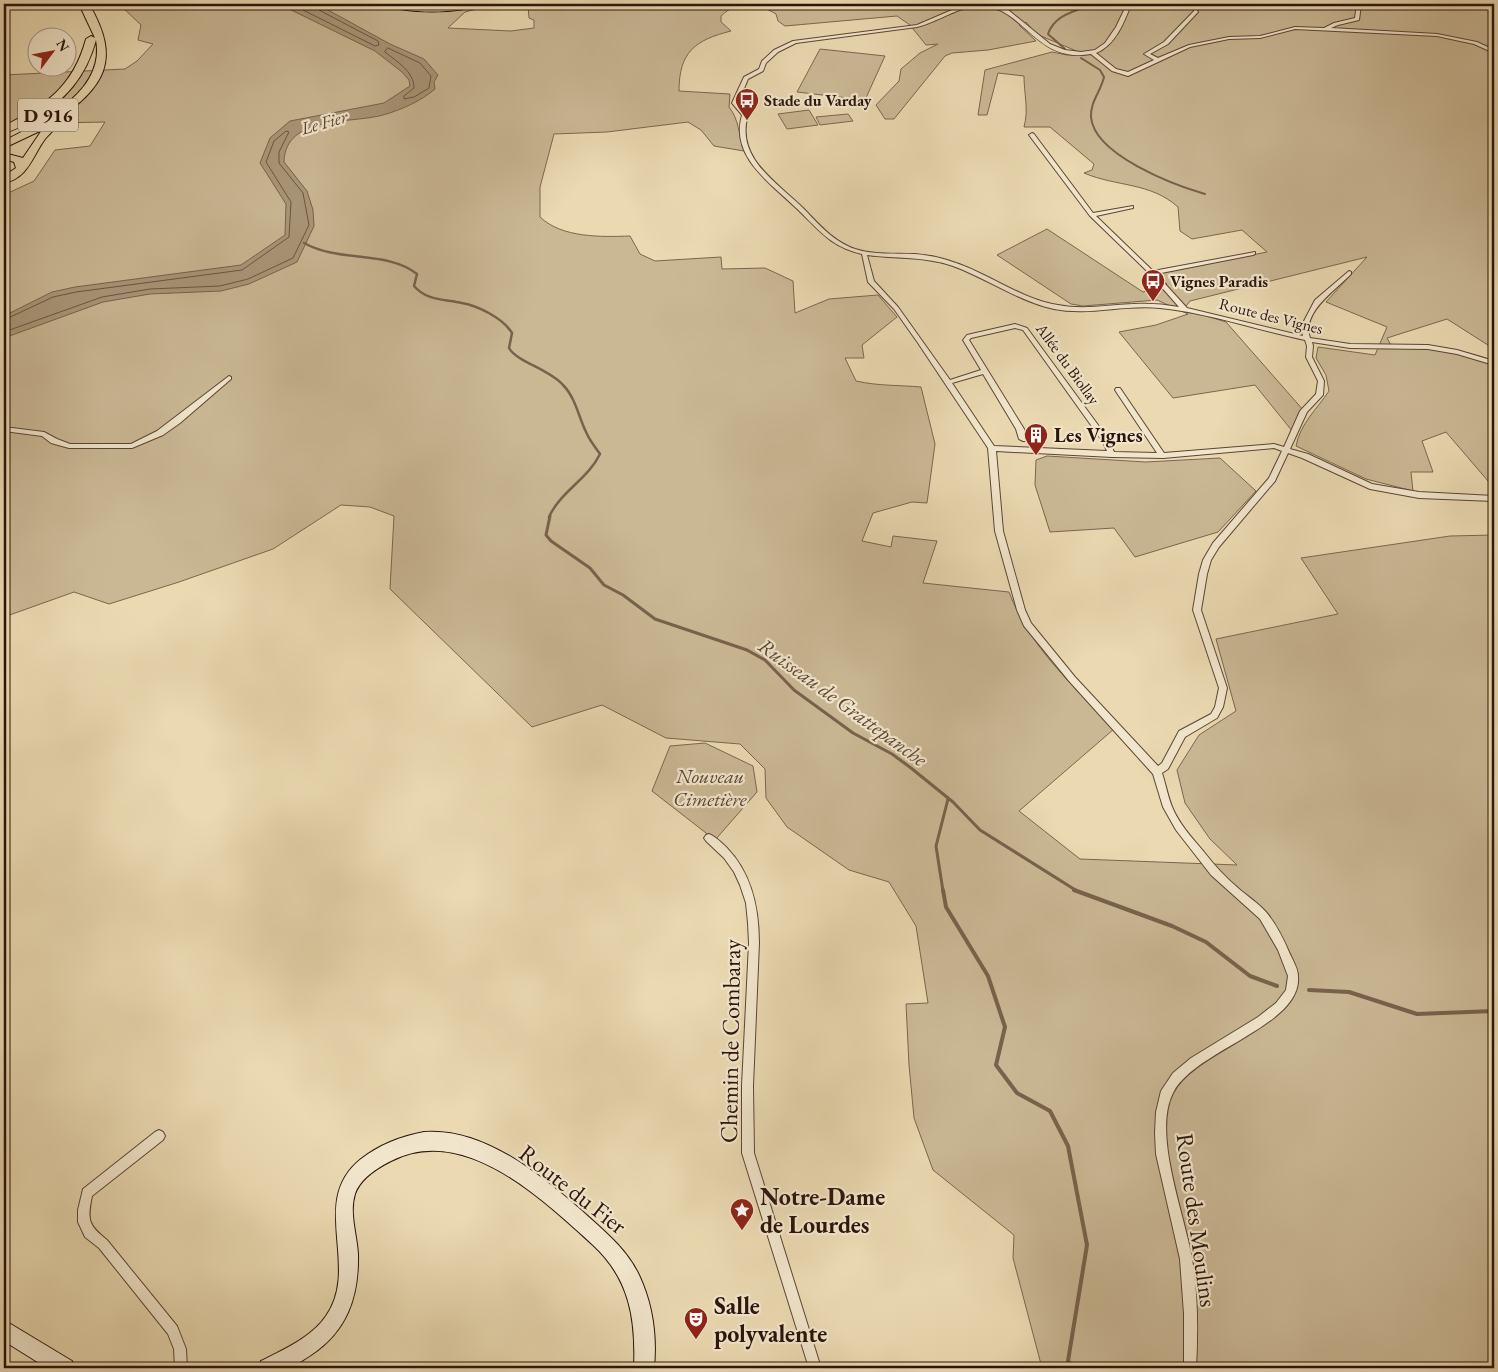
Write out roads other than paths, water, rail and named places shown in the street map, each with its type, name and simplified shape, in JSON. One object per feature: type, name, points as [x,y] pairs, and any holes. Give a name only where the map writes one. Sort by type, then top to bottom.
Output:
[{"type":"highway","name":"D 916","points":[[4,141],[51,113],[80,87],[92,65],[94,50],[91,39],[75,4]]},
{"type":"highway","name":"D 916","points":[[4,145],[46,123],[76,100],[96,77],[103,52],[97,29],[84,4]]},
{"type":"highway","points":[[4,130],[39,111],[68,88],[85,66],[91,39]]},
{"type":"highway","points":[[4,180],[22,169],[41,136],[76,100]]},
{"type":"highway","points":[[4,156],[19,160],[22,169]]},
{"type":"main road","points":[[390,4],[403,8],[421,9],[442,9],[474,4]]},
{"type":"main road","name":"Route du Fier","points":[[268,1368],[282,1361],[329,1328],[343,1301],[349,1271],[344,1216],[346,1194],[359,1173],[378,1157],[399,1147],[441,1141],[448,1141],[478,1152],[510,1167],[562,1207],[616,1255],[633,1280],[644,1314],[646,1332],[644,1368]]},
{"type":"main road","points":[[4,1330],[65,1368]]},
{"type":"street","points":[[1129,4],[1108,44],[1091,51],[1114,70],[1122,74],[1137,71],[1182,48],[1218,40],[1260,37],[1287,29],[1326,29],[1449,36],[1475,43],[1494,52]]},
{"type":"street","points":[[1157,60],[1146,54],[1176,34],[1196,11],[1192,4]]},
{"type":"street","points":[[1326,29],[1336,24],[1357,19],[1359,4]]},
{"type":"street","name":"Route des Vignes","points":[[1091,51],[1072,52],[1055,49],[1039,39],[1007,11],[988,5],[977,5],[957,8],[933,22],[917,26],[795,42],[771,55],[761,70],[746,78],[735,103],[745,115],[741,134],[748,152],[763,174],[826,235],[843,246],[864,255],[918,256],[949,262],[970,269],[1022,296],[1055,307],[1094,309],[1146,304],[1184,309],[1309,340],[1360,348],[1418,346],[1441,349],[1494,363]]},
{"type":"street","points":[[1032,135],[1092,215],[1152,272],[1184,309]]},
{"type":"street","points":[[1092,215],[1132,207]]},
{"type":"street","points":[[1152,272],[1253,253]]},
{"type":"street","points":[[864,255],[871,282],[896,308],[949,382],[992,448],[999,531],[1021,610],[1027,624],[1072,679],[1157,772],[1165,766],[1182,734],[1214,716],[1219,707],[1224,688],[1197,610],[1203,574],[1216,545],[1272,479],[1304,411],[1319,395],[1321,381],[1309,358],[1309,340],[1305,332],[1312,306],[1349,273]]},
{"type":"street","name":"Allée du Biollay","points":[[983,372],[966,340],[967,338],[1016,326],[1023,327],[1106,442],[1112,455]]},
{"type":"street","points":[[949,382],[983,372],[1020,429],[1023,439]]},
{"type":"street","points":[[4,429],[44,434],[54,441],[69,446],[132,446],[160,433],[229,378]]},
{"type":"street","points":[[1118,390],[1163,456]]},
{"type":"street","points":[[992,448],[1163,456],[1262,446],[1287,448],[1370,486],[1419,495],[1494,499]]},
{"type":"street","name":"Route des Moulins","points":[[1157,772],[1165,802],[1183,832],[1214,871],[1267,921],[1293,977],[1289,997],[1282,1005],[1244,1033],[1181,1070],[1170,1086],[1163,1104],[1162,1141],[1166,1171],[1180,1228],[1189,1286],[1190,1368]]},
{"type":"street","name":"Chemin de Combaray","points":[[709,838],[728,855],[748,891],[753,917],[753,1001],[746,1126],[748,1153],[815,1368]]},
{"type":"street","points":[[159,1136],[88,1193],[82,1219],[88,1234],[103,1244],[173,1330],[180,1349],[181,1368]]},
{"type":"water","name":"Le Fier","points":[[279,4],[317,4],[390,44],[424,59],[438,75],[434,82],[435,89],[411,105],[397,111],[370,118],[322,124],[307,129],[295,136],[287,147],[284,162],[307,191],[313,210],[314,226],[297,262],[249,284],[221,291],[150,294],[103,302],[4,338],[4,316],[52,292],[75,287],[241,265],[285,235],[286,204],[260,163],[270,138],[290,121],[384,103],[410,86],[409,80],[402,72],[375,51]]},
{"type":"waterway","points":[[1065,49],[1048,34],[1051,27],[1066,14],[1092,4]]},
{"type":"waterway","points":[[1081,58],[1100,70],[1104,77],[1092,106],[1091,117],[1095,131],[1106,144],[1120,156],[1156,176],[1205,194]]},
{"type":"waterway","name":"Ruisseau de Grattepanche","points":[[304,243],[332,253],[377,259],[405,267],[417,274],[414,286],[424,294],[436,299],[468,305],[482,310],[503,322],[512,333],[509,348],[513,353],[550,374],[563,385],[574,402],[588,437],[600,454],[589,471],[560,500],[549,517]]},
{"type":"waterway","name":"Ruisseau de Grattepanche","points":[[550,516],[546,535],[551,541],[590,568],[604,585],[623,595],[655,619],[747,650],[765,660],[794,690],[853,733],[892,754],[911,768],[953,802],[980,830],[1077,891]]},
{"type":"waterway","points":[[943,891],[936,846],[948,799]]},
{"type":"waterway","points":[[943,890],[946,907],[988,976],[1005,1027],[996,1065],[1017,1093],[1050,1111],[1068,1146],[1087,1245],[1068,1361],[1074,1368]]},
{"type":"waterway","name":"Ruisseau de Grattepanche","points":[[1074,890],[1172,926],[1206,942],[1250,976],[1277,986]]},
{"type":"waterway","name":"Ruisseau de Grattepanche","points":[[1309,990],[1349,992],[1417,1014],[1494,1011]]},
{"type":"place","name":"Stade du Varday","points":[[747,121]]},
{"type":"place","name":"Vignes Paradis","points":[[1153,302]]},
{"type":"place","name":"Les Vignes","points":[[1036,456]]},
{"type":"place","name":"Notre-Dame de Lourdes","points":[[742,1231]]},
{"type":"place","name":"Salle polyvalente","points":[[696,1340]]},
{"type":"park label","name":"Nouveau Cimetière","points":[[710,788]]}]
